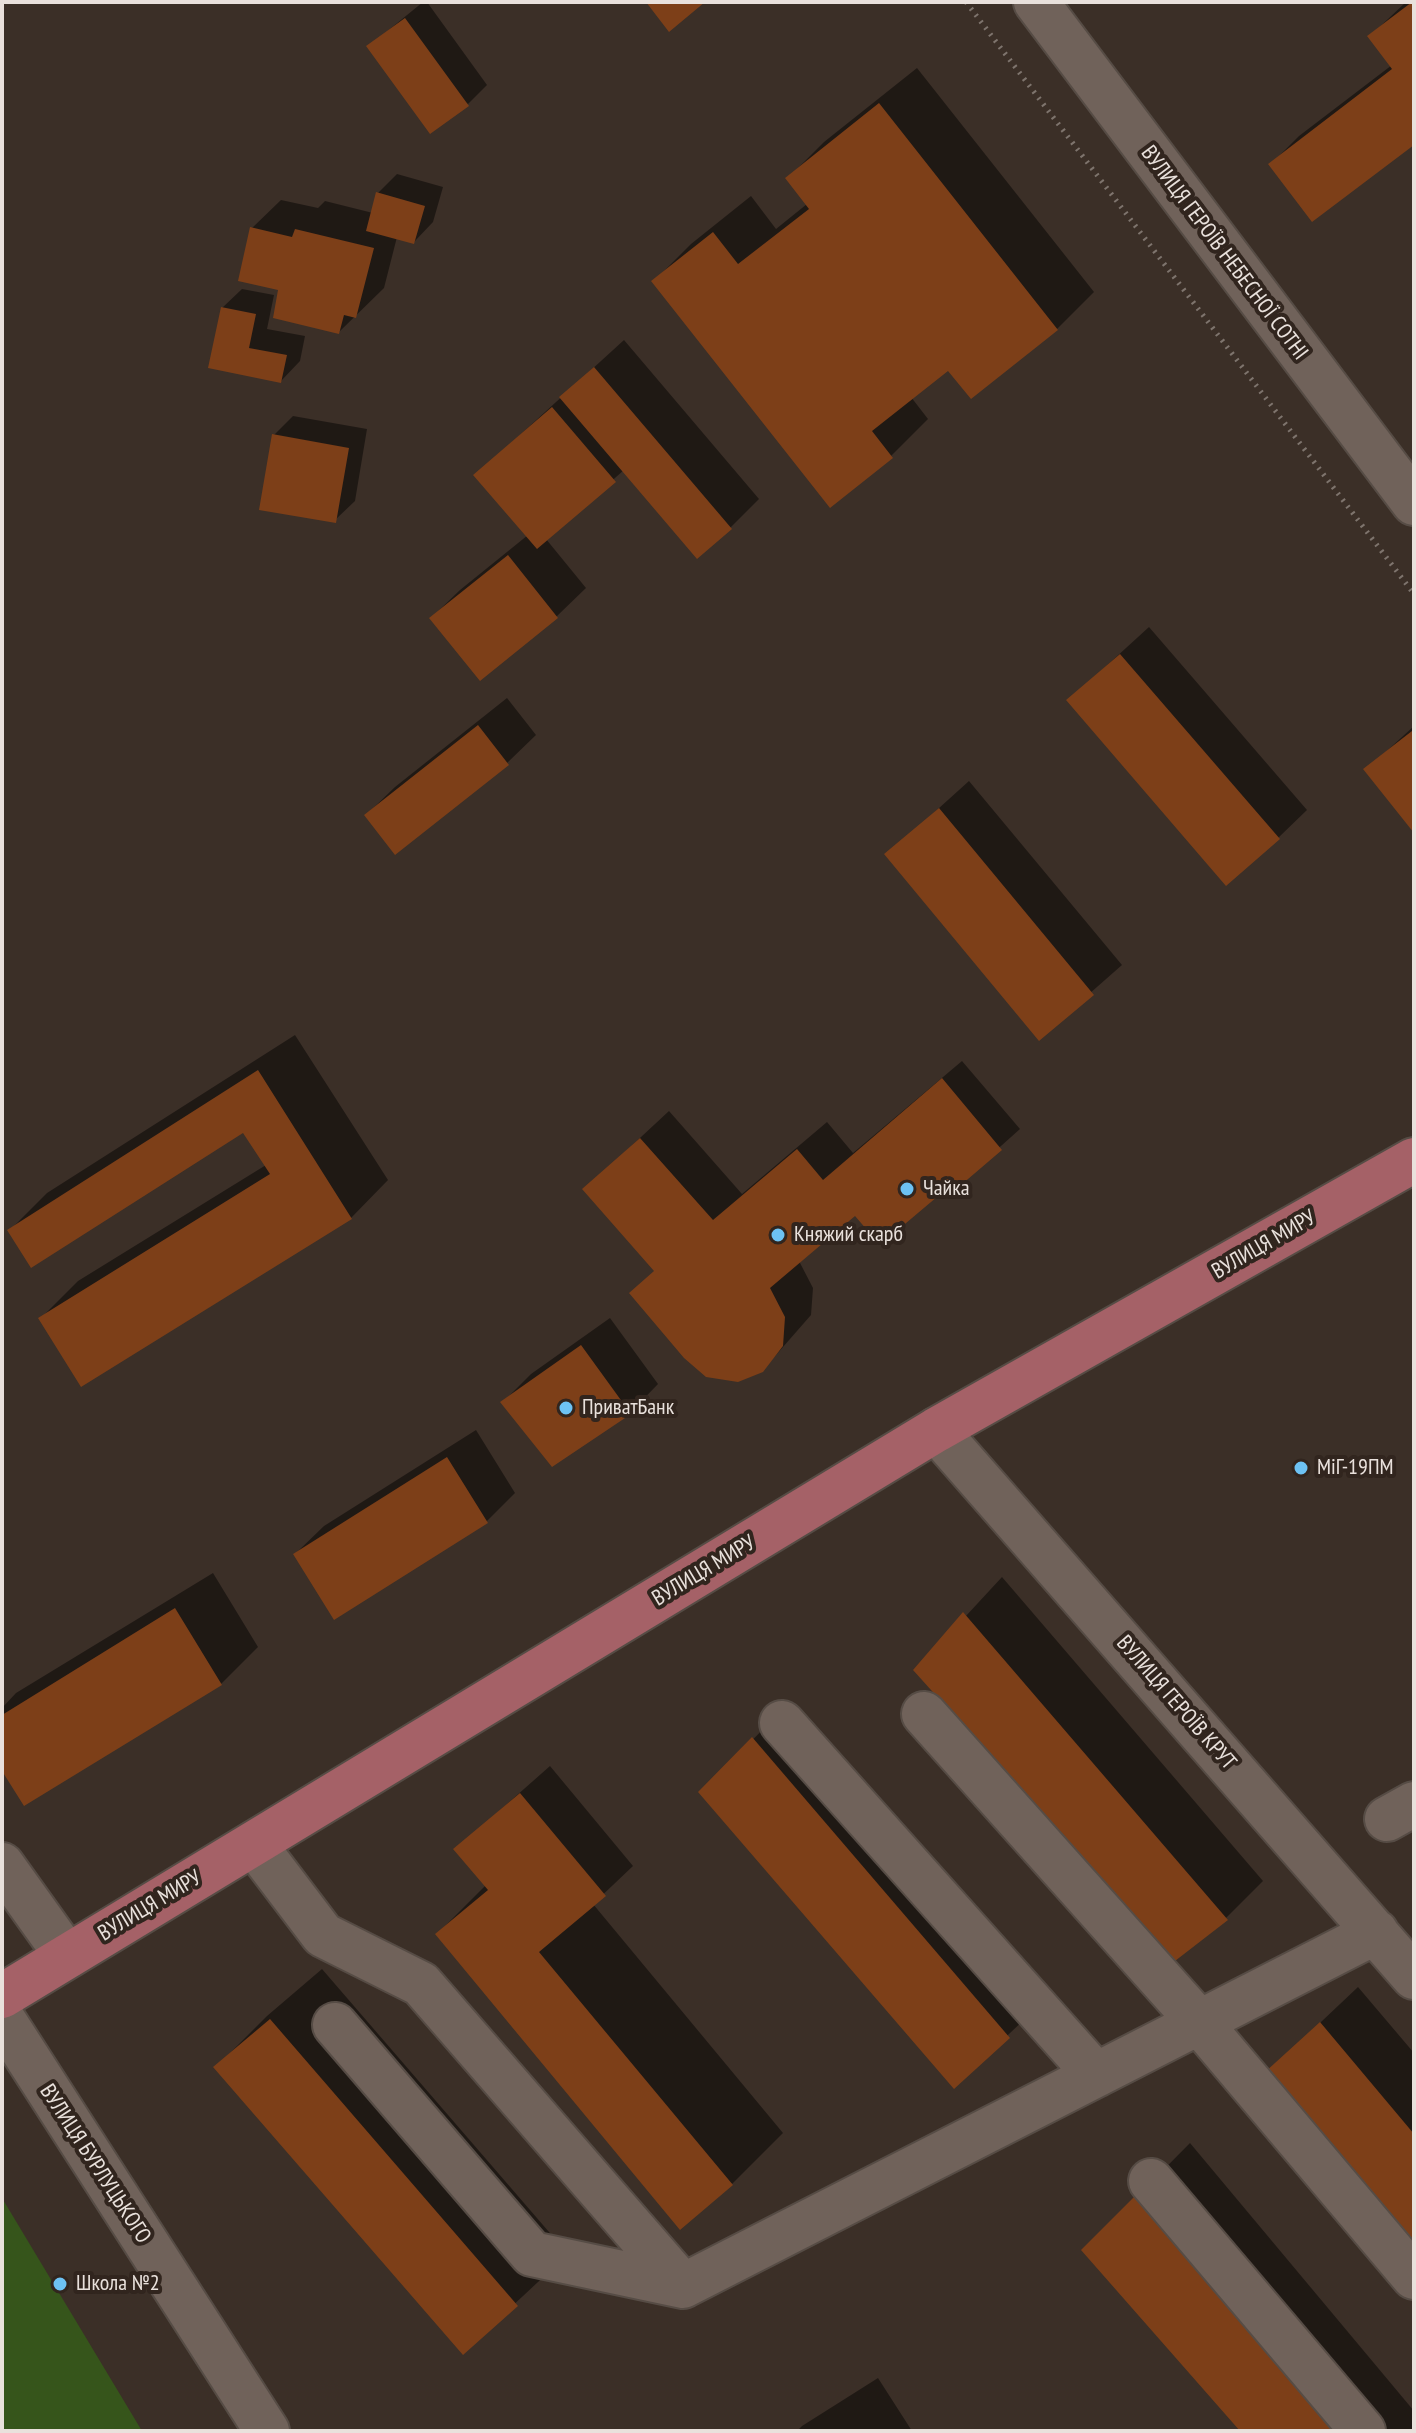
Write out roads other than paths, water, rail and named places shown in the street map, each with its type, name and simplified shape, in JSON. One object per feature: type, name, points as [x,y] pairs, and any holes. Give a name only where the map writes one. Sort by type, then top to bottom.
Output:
[{"type":"main road","name":"ВУЛИЦЯ МИРУ","points":[[2,1996],[936,1430],[1414,1160]]},
{"type":"street","name":"ВУЛИЦЯ ГЕРОЇВ НЕБЕСНОЇ СОТНІ","points":[[1036,2],[1414,503]]},
{"type":"street","name":"ВУЛИЦЯ ГЕРОЇВ КРУТ","points":[[936,1430],[1414,1977]]},
{"type":"street","points":[[924,1714],[1199,2022],[1414,2277]]},
{"type":"street","points":[[782,1723],[1096,2075]]},
{"type":"street","points":[[254,1844],[323,1935],[421,1984],[683,2286]]},
{"type":"street","points":[[2,1865],[67,1956]]},
{"type":"street","points":[[335,2025],[532,2254],[683,2286],[1376,1932]]},
{"type":"street","name":"ВУЛИЦЯ БУРЛУЦЬКОГО","points":[[2,2018],[267,2431]]},
{"type":"street","points":[[1151,2181],[1363,2431]]},
{"type":"place","name":"Чайка","points":[[907,1189]]},
{"type":"place","name":"Княжий скарб","points":[[778,1235]]},
{"type":"place","name":"ПриватБанк","points":[[566,1408]]},
{"type":"place","name":"МіГ-19ПМ","points":[[1301,1468]]},
{"type":"place","name":"Школа №2","points":[[60,2284]]}]
